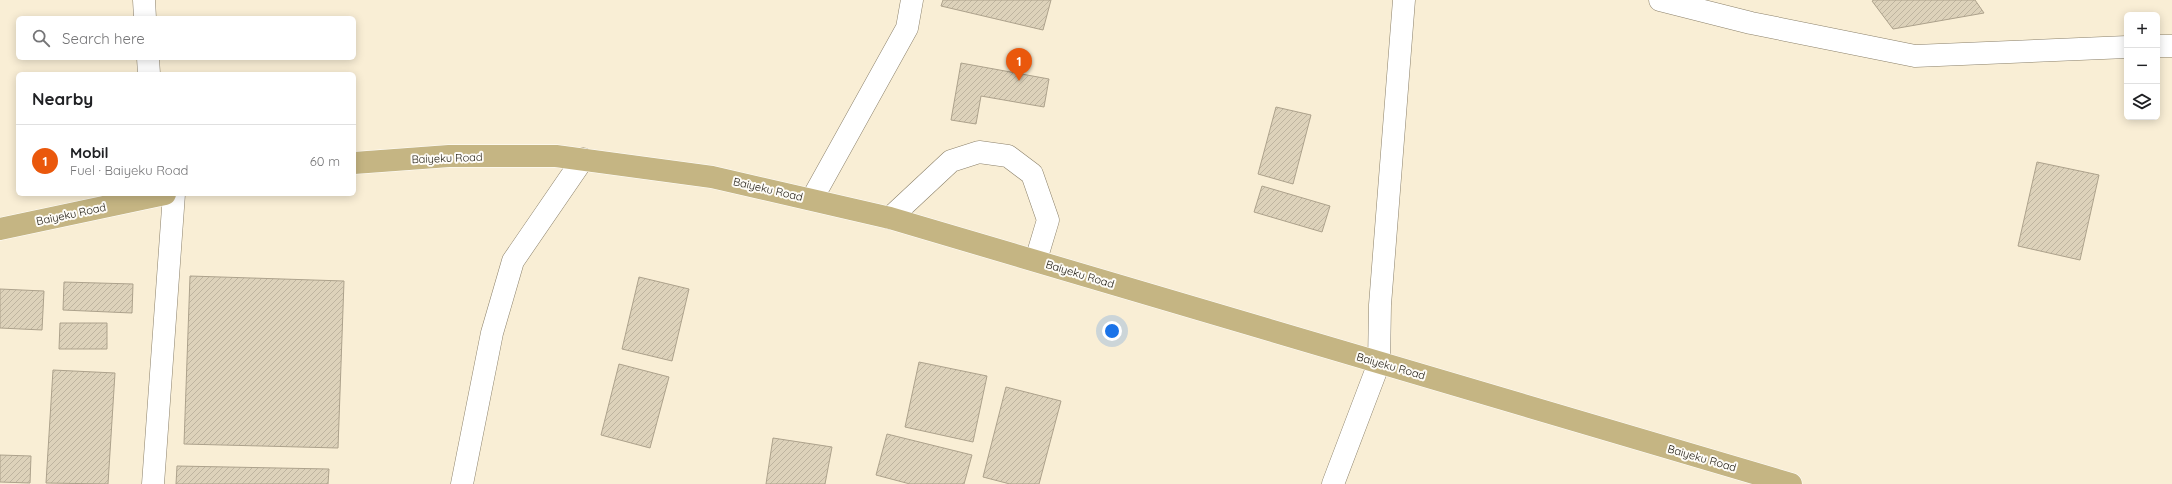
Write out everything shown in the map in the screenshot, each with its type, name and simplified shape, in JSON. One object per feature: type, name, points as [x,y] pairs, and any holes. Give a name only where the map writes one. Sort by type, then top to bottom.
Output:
[{"type":"main road","name":"Baiyeku Road","points":[[356,164],[449,156],[556,156],[583,158],[712,176],[890,218],[1791,484]]},
{"type":"main road","name":"Baiyeku Road","points":[[0,229],[154,196]]},
{"type":"street","points":[[144,0],[145,16]]},
{"type":"street","points":[[812,199],[907,28],[912,0]]},
{"type":"street","points":[[1333,484],[1379,363],[1380,305],[1404,0]]},
{"type":"street","points":[[1660,0],[1751,23],[1915,56],[2124,47]]},
{"type":"street","points":[[2160,46],[2172,46]]},
{"type":"street","points":[[148,60],[149,72]]},
{"type":"street","points":[[890,218],[951,162],[979,152],[1008,156],[1032,174],[1048,220],[1036,260]]},
{"type":"street","points":[[462,484],[492,333],[513,262],[583,158]]},
{"type":"street","points":[[153,484],[165,292],[163,196]]},
{"type":"building","points":[[943,0],[1051,0],[1043,30],[941,6]]},
{"type":"building","points":[[1975,0],[1984,13],[1893,29],[1872,1]]},
{"type":"building","points":[[961,63],[1049,79],[1044,107],[981,96],[976,124],[951,120]]},
{"type":"building","points":[[1276,107],[1311,115],[1293,184],[1258,174]]},
{"type":"building","points":[[2037,162],[2099,175],[2080,260],[2018,246]]},
{"type":"building","points":[[1262,186],[1330,206],[1322,232],[1254,212]]},
{"type":"building","points":[[190,276],[344,281],[338,448],[184,444]]},
{"type":"building","points":[[639,277],[689,289],[672,361],[622,349]]},
{"type":"building","points":[[64,282],[133,284],[132,313],[63,310]]},
{"type":"building","points":[[0,289],[44,291],[42,330],[0,328]]},
{"type":"building","points":[[60,323],[107,323],[107,349],[59,349]]},
{"type":"building","points":[[919,362],[987,376],[973,442],[905,427]]},
{"type":"building","points":[[619,364],[669,377],[650,448],[601,435]]},
{"type":"building","points":[[53,370],[115,373],[108,484],[46,483]]},
{"type":"building","points":[[1006,387],[1061,401],[1039,484],[1010,484],[983,477]]},
{"type":"building","points":[[887,434],[972,455],[964,484],[910,484],[876,475]]},
{"type":"building","points":[[773,438],[832,447],[825,484],[766,484]]},
{"type":"building","points":[[0,455],[31,456],[30,483],[0,482]]},
{"type":"building","points":[[177,466],[329,469],[328,484],[176,484]]},
{"type":"place","name":"Mobil","points":[[1019,81]]}]
